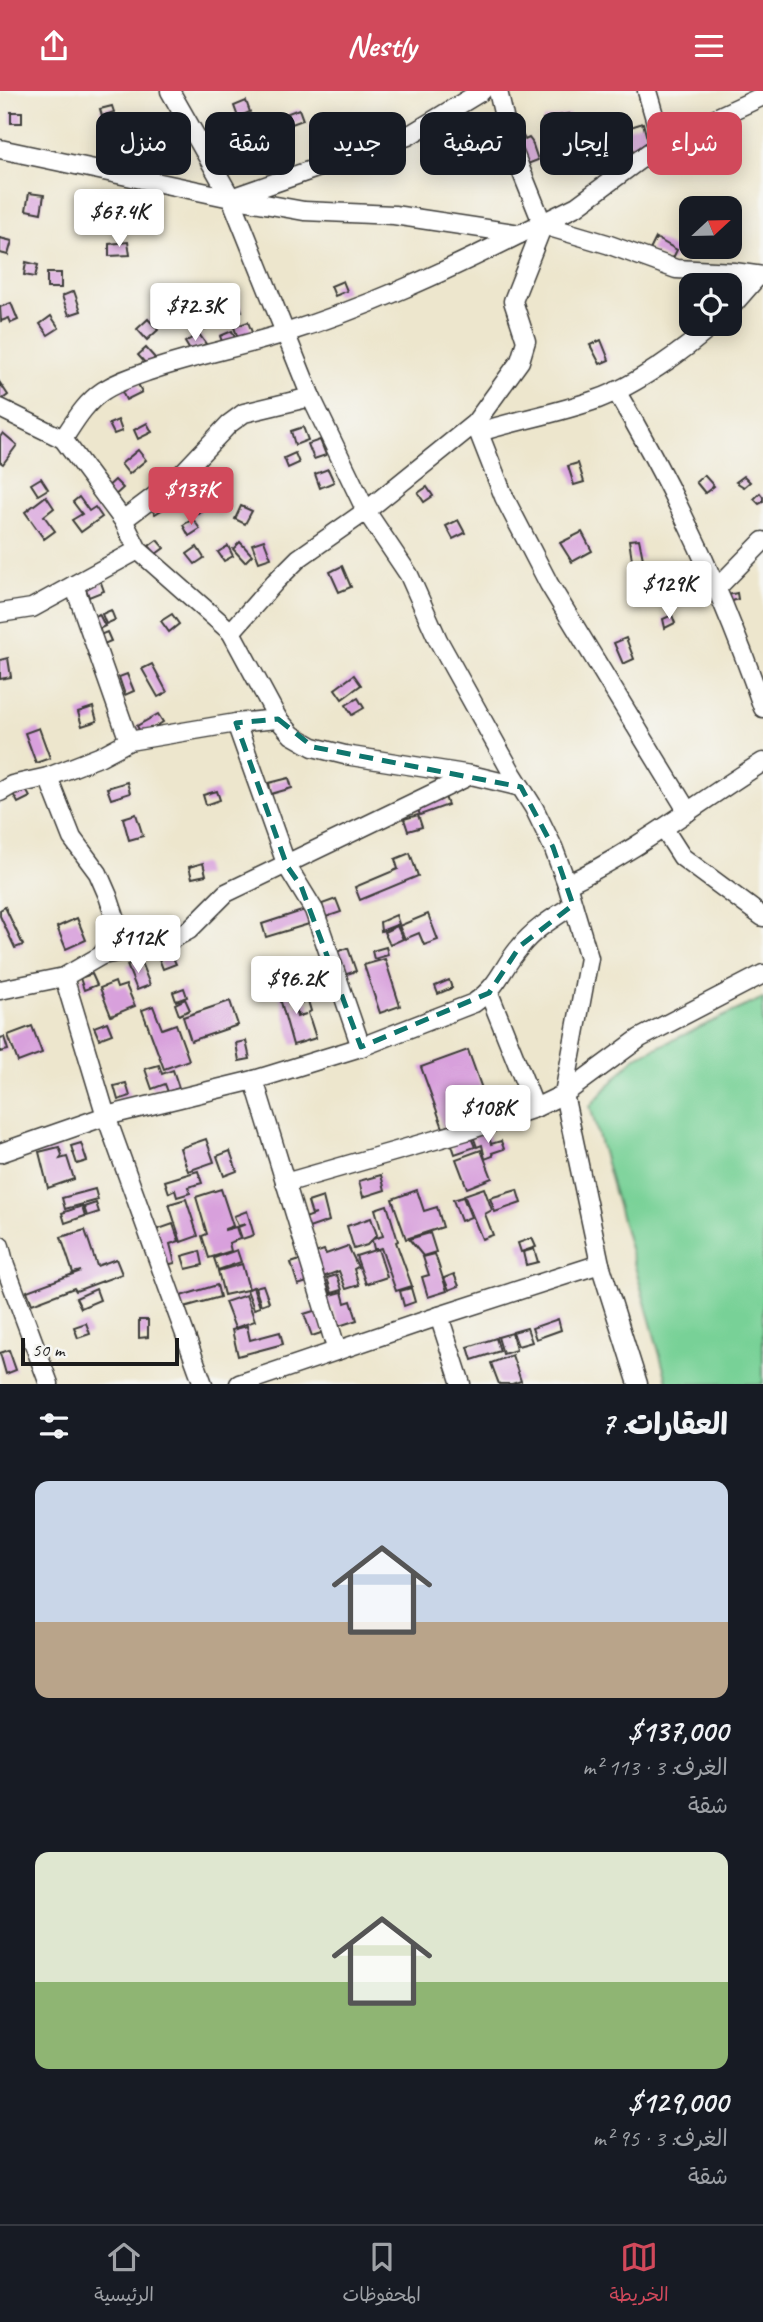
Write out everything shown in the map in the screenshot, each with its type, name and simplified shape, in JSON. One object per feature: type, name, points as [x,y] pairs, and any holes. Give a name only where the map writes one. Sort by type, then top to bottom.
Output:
[{"type":"street","points":[[170,91],[231,198],[311,397],[366,511],[409,575],[438,640],[534,808],[567,884],[589,958],[564,1094],[600,1264],[638,1384]]},
{"type":"street","points":[[231,198],[408,136],[482,91]]},
{"type":"street","points":[[231,632],[299,558],[477,428],[520,361],[526,341],[513,301],[543,225],[510,143],[498,91]]},
{"type":"street","points":[[648,91],[654,112]]},
{"type":"street","points":[[729,112],[763,96]]},
{"type":"street","points":[[0,149],[304,211],[394,215],[520,234]]},
{"type":"street","points":[[63,439],[85,406],[104,390],[182,360],[285,333],[440,274],[577,206],[647,154]]},
{"type":"street","points":[[543,225],[676,269],[761,276]]},
{"type":"street","points":[[742,296],[761,276]]},
{"type":"street","points":[[477,428],[597,399],[640,378],[698,336]]},
{"type":"street","points":[[616,391],[652,451],[746,660],[763,708]]},
{"type":"street","points":[[123,520],[175,481],[229,424],[244,413],[311,397]]},
{"type":"street","points":[[0,408],[63,439],[123,520],[138,550],[231,632],[278,719],[292,735],[313,747],[345,755],[471,775],[521,787]]},
{"type":"street","points":[[477,428],[504,498],[549,584],[688,812]]},
{"type":"street","points":[[715,590],[763,541]]},
{"type":"street","points":[[0,614],[32,608],[138,550]]},
{"type":"street","points":[[74,585],[128,741]]},
{"type":"street","points":[[0,792],[99,757],[128,741],[236,723],[278,719]]},
{"type":"street","points":[[236,723],[287,866],[314,910],[361,1047]]},
{"type":"street","points":[[567,884],[605,866],[763,762]]},
{"type":"street","points":[[0,991],[64,977],[102,955],[152,946],[172,939],[189,930],[226,893],[287,866],[471,775]]},
{"type":"street","points":[[48,777],[72,838],[98,873],[115,917],[111,940],[102,955]]},
{"type":"street","points":[[664,829],[682,857],[763,917]]},
{"type":"street","points":[[0,1153],[106,1117],[254,1080],[361,1047],[474,1003],[489,993],[520,946],[542,926],[573,905]]},
{"type":"street","points":[[285,1183],[536,1108],[564,1094],[640,1038],[763,974]]},
{"type":"street","points":[[64,977],[106,1117],[203,1384]]},
{"type":"street","points":[[489,993],[536,1108]]},
{"type":"street","points":[[254,1080],[337,1352]]},
{"type":"street","points":[[0,1246],[3,1267],[49,1384]]},
{"type":"street","points":[[239,1384],[439,1315],[600,1264]]},
{"type":"street","points":[[439,1315],[461,1384]]},
{"type":"highlighted area","points":[[278,719],[313,747],[521,787],[553,847],[573,905],[520,946],[489,993],[361,1047],[301,886],[287,866],[236,723]]},
{"type":"green space","points":[[763,998],[763,1384],[668,1384],[590,1106],[634,1058]]},
{"type":"building","points":[[246,101],[250,112],[236,112],[234,106]]},
{"type":"building","points":[[112,106],[114,112],[101,112],[100,109]]},
{"type":"building","points":[[299,109],[303,120],[295,123],[295,112],[291,112]]},
{"type":"building","points":[[11,112],[22,112],[22,123],[11,123]]},
{"type":"building","points":[[643,123],[647,138],[647,143],[634,151],[633,149],[633,126]]},
{"type":"building","points":[[529,138],[532,142],[538,160],[526,165],[526,140]]},
{"type":"building","points":[[29,193],[44,195],[41,213],[26,210]]},
{"type":"building","points":[[90,195],[91,205],[79,206],[78,196]]},
{"type":"building","points":[[98,215],[99,227],[86,228],[85,217]]},
{"type":"building","points":[[0,238],[12,241],[8,255],[0,253]]},
{"type":"building","points":[[656,238],[677,250],[671,262],[650,250]]},
{"type":"building","points":[[128,242],[130,255],[109,256],[109,244]]},
{"type":"building","points":[[26,262],[38,265],[35,277],[24,275]]},
{"type":"building","points":[[47,273],[61,273],[61,288],[47,288]]},
{"type":"building","points":[[343,281],[347,291],[335,296],[331,286]]},
{"type":"building","points":[[74,291],[81,311],[69,315],[62,296]]},
{"type":"building","points":[[238,299],[242,311],[228,315],[225,303]]},
{"type":"building","points":[[177,300],[184,311],[173,317],[166,307]]},
{"type":"building","points":[[11,303],[18,320],[11,323],[9,318],[1,321],[0,307]]},
{"type":"building","points":[[209,313],[213,326],[201,330],[197,317]]},
{"type":"building","points":[[51,316],[59,328],[48,335],[40,324]]},
{"type":"building","points":[[148,319],[158,330],[147,340],[137,329]]},
{"type":"building","points":[[248,322],[253,335],[239,341],[234,327]]},
{"type":"building","points":[[232,331],[237,342],[224,347],[220,336]]},
{"type":"building","points":[[199,334],[206,344],[191,352],[185,342]]},
{"type":"building","points":[[601,340],[609,360],[600,364],[590,345]]},
{"type":"building","points":[[146,348],[155,358],[147,365],[138,355]]},
{"type":"building","points":[[136,380],[142,392],[126,400],[120,388]]},
{"type":"building","points":[[0,383],[8,395],[0,401]]},
{"type":"building","points":[[118,420],[122,431],[114,434],[109,424]]},
{"type":"building","points":[[147,423],[152,432],[138,439],[134,430]]},
{"type":"building","points":[[303,427],[308,440],[295,445],[291,431]]},
{"type":"building","points":[[3,433],[17,445],[3,464],[0,462],[0,437]]},
{"type":"building","points":[[320,440],[326,455],[314,459],[308,444]]},
{"type":"building","points":[[138,450],[146,460],[129,474],[121,464]]},
{"type":"building","points":[[295,453],[299,463],[288,468],[284,458]]},
{"type":"building","points":[[578,463],[584,482],[574,485],[568,466]]},
{"type":"building","points":[[328,469],[334,482],[320,488],[315,474]]},
{"type":"building","points":[[704,475],[714,486],[705,493],[696,482]]},
{"type":"building","points":[[744,476],[750,482],[744,487],[736,482]]},
{"type":"building","points":[[41,478],[48,489],[38,495],[31,484]]},
{"type":"building","points":[[115,480],[123,488],[112,498],[105,489]]},
{"type":"building","points":[[427,487],[433,496],[424,502],[418,493]]},
{"type":"building","points":[[760,493],[763,502],[759,504],[754,499]]},
{"type":"building","points":[[46,496],[54,508],[44,516],[55,531],[44,539],[25,512]]},
{"type":"building","points":[[79,497],[89,511],[95,507],[102,517],[81,532],[72,520],[82,514],[73,502]]},
{"type":"building","points":[[158,497],[165,508],[155,514],[148,504]]},
{"type":"building","points":[[194,499],[201,511],[192,517],[184,505]]},
{"type":"building","points":[[241,506],[252,511],[245,524],[235,519]]},
{"type":"building","points":[[193,519],[200,529],[189,536],[183,525]]},
{"type":"building","points":[[458,520],[465,533],[453,539],[446,526]]},
{"type":"building","points":[[582,532],[592,551],[572,562],[560,543]]},
{"type":"building","points":[[639,539],[643,559],[632,560],[629,540]]},
{"type":"building","points":[[157,540],[164,548],[156,554],[149,546]]},
{"type":"building","points":[[264,540],[271,558],[259,562],[252,544]]},
{"type":"building","points":[[240,542],[252,555],[245,562],[233,549]]},
{"type":"building","points":[[228,546],[233,556],[224,561],[218,552]]},
{"type":"building","points":[[197,547],[204,558],[195,564],[187,554]]},
{"type":"building","points":[[342,566],[351,587],[339,592],[330,572]]},
{"type":"building","points":[[100,580],[104,591],[89,597],[85,586]]},
{"type":"building","points":[[737,593],[738,599],[730,602],[728,595]]},
{"type":"building","points":[[111,610],[115,620],[106,624],[102,614]]},
{"type":"building","points":[[99,614],[105,626],[97,630],[91,619]]},
{"type":"building","points":[[172,614],[179,624],[169,632],[161,621]]},
{"type":"building","points":[[672,615],[675,623],[665,628],[663,619]]},
{"type":"building","points":[[107,632],[111,641],[99,646],[95,637]]},
{"type":"building","points":[[626,638],[634,659],[623,664],[614,643]]},
{"type":"building","points":[[8,658],[11,677],[0,679],[0,660]]},
{"type":"building","points":[[152,664],[167,692],[158,697],[142,669]]},
{"type":"building","points":[[127,674],[134,691],[125,695],[119,677]]},
{"type":"building","points":[[354,675],[361,685],[342,699],[335,689]]},
{"type":"building","points":[[358,698],[364,708],[352,715],[346,705]]},
{"type":"building","points":[[93,707],[97,721],[82,726],[78,712]]},
{"type":"building","points":[[158,714],[163,722],[142,735],[137,726]]},
{"type":"building","points":[[39,728],[50,758],[36,763],[25,733]]},
{"type":"building","points":[[289,778],[292,788],[271,794],[269,783]]},
{"type":"building","points":[[127,782],[130,793],[111,799],[107,788]]},
{"type":"building","points":[[24,786],[30,797],[18,803],[12,792]]},
{"type":"building","points":[[217,791],[220,800],[206,805],[203,795]]},
{"type":"building","points":[[444,794],[448,805],[420,815],[416,804]]},
{"type":"building","points":[[136,814],[143,836],[129,840],[123,818]]},
{"type":"building","points":[[418,815],[422,827],[408,831],[404,819]]},
{"type":"building","points":[[410,853],[418,876],[360,900],[355,887],[398,869],[395,859]]},
{"type":"building","points":[[203,863],[206,875],[192,878],[189,867]]},
{"type":"building","points":[[336,899],[341,912],[326,917],[322,904]]},
{"type":"building","points":[[5,907],[23,945],[15,948],[0,916],[0,910]]},
{"type":"building","points":[[305,910],[309,924],[266,937],[262,924]]},
{"type":"building","points":[[428,914],[438,940],[424,945],[419,933],[405,939],[399,926]]},
{"type":"building","points":[[396,915],[399,924],[381,931],[380,922]]},
{"type":"building","points":[[77,918],[86,940],[66,949],[57,927]]},
{"type":"building","points":[[397,926],[403,939],[390,945],[384,932]]},
{"type":"building","points":[[386,947],[388,955],[374,959],[372,951]]},
{"type":"building","points":[[348,948],[356,971],[344,975],[336,952]]},
{"type":"building","points":[[170,951],[176,964],[163,969],[158,956]]},
{"type":"building","points":[[385,959],[400,1006],[380,1013],[364,965]]},
{"type":"building","points":[[140,960],[150,985],[137,990],[127,965]]},
{"type":"building","points":[[320,972],[325,982],[314,987],[309,977]]},
{"type":"building","points":[[92,974],[97,985],[84,990],[80,978]]},
{"type":"building","points":[[449,980],[452,988],[438,994],[435,986]]},
{"type":"building","points":[[288,981],[297,1017],[306,1014],[298,1016],[295,1005],[308,1001],[311,1011],[308,1013],[316,1038],[293,1045],[276,984]]},
{"type":"building","points":[[115,982],[117,988],[126,985],[135,1006],[111,1016],[100,988]]},
{"type":"building","points":[[184,988],[187,997],[176,1001],[173,992]]},
{"type":"building","points":[[185,999],[190,1010],[179,1015],[175,1004]]},
{"type":"building","points":[[230,1001],[238,1025],[191,1041],[183,1017]]},
{"type":"building","points":[[153,1006],[162,1029],[176,1024],[189,1060],[164,1069],[142,1010]]},
{"type":"building","points":[[107,1022],[112,1034],[99,1039],[94,1027]]},
{"type":"building","points":[[32,1026],[42,1053],[18,1062],[8,1035]]},
{"type":"building","points":[[4,1037],[8,1050],[0,1052],[0,1038]]},
{"type":"building","points":[[246,1041],[250,1059],[239,1061],[236,1043]]},
{"type":"building","points":[[468,1050],[490,1111],[443,1128],[421,1067]]},
{"type":"building","points":[[159,1065],[162,1074],[173,1070],[179,1088],[168,1092],[165,1084],[152,1089],[145,1069]]},
{"type":"building","points":[[126,1083],[130,1096],[118,1100],[114,1086]]},
{"type":"building","points":[[488,1133],[491,1144],[501,1141],[504,1149],[485,1159],[482,1145],[477,1147],[473,1136]]},
{"type":"building","points":[[470,1135],[475,1147],[455,1154],[451,1142]]},
{"type":"building","points":[[206,1139],[214,1162],[188,1171],[180,1148]]},
{"type":"building","points":[[81,1143],[87,1161],[77,1164],[71,1146]]},
{"type":"building","points":[[59,1147],[62,1155],[60,1159],[67,1157],[74,1179],[48,1188],[39,1152]]},
{"type":"building","points":[[481,1150],[492,1178],[467,1188],[456,1159]]},
{"type":"building","points":[[230,1151],[237,1171],[224,1176],[217,1156]]},
{"type":"building","points":[[198,1171],[202,1183],[188,1187],[190,1193],[177,1197],[175,1190],[169,1193],[165,1181]]},
{"type":"building","points":[[381,1175],[385,1190],[363,1197],[359,1181]]},
{"type":"building","points":[[484,1188],[492,1210],[485,1214],[493,1235],[482,1239],[464,1195]]},
{"type":"building","points":[[95,1189],[98,1200],[65,1209],[62,1198]]},
{"type":"building","points":[[221,1189],[233,1226],[225,1230],[236,1227],[240,1239],[229,1243],[231,1251],[209,1258],[202,1236],[207,1234],[196,1197]]},
{"type":"building","points":[[417,1190],[424,1211],[437,1207],[443,1227],[406,1239],[392,1199]]},
{"type":"building","points":[[517,1190],[521,1203],[495,1212],[490,1198]]},
{"type":"building","points":[[323,1197],[329,1221],[309,1228],[305,1218],[316,1214],[312,1215],[308,1202]]},
{"type":"building","points":[[463,1197],[471,1217],[461,1221],[453,1200]]},
{"type":"building","points":[[186,1199],[198,1236],[181,1242],[169,1204]]},
{"type":"building","points":[[96,1203],[99,1212],[87,1216],[84,1207]]},
{"type":"building","points":[[387,1205],[398,1241],[396,1242],[412,1286],[396,1291],[381,1248],[374,1249],[372,1240],[367,1245],[354,1249],[347,1226],[371,1218],[377,1235],[373,1239],[383,1236],[375,1209]]},
{"type":"building","points":[[82,1206],[85,1216],[65,1223],[62,1213]]},
{"type":"building","points":[[247,1211],[254,1235],[242,1239],[238,1227],[246,1224],[238,1226],[234,1216]]},
{"type":"building","points":[[173,1224],[179,1241],[170,1244],[175,1263],[161,1266],[150,1232]]},
{"type":"building","points":[[85,1230],[97,1266],[116,1259],[122,1274],[32,1304],[27,1291],[81,1271],[73,1273],[61,1237]]},
{"type":"building","points":[[430,1233],[436,1252],[423,1256],[409,1239]]},
{"type":"building","points":[[532,1238],[536,1247],[521,1252],[518,1243]]},
{"type":"building","points":[[348,1246],[358,1267],[354,1269],[359,1285],[346,1289],[339,1271],[318,1279],[309,1255],[324,1250],[326,1254]]},
{"type":"building","points":[[378,1249],[387,1277],[366,1284],[356,1256]]},
{"type":"building","points":[[534,1249],[538,1262],[526,1265],[523,1252]]},
{"type":"building","points":[[237,1250],[241,1262],[218,1270],[214,1258]]},
{"type":"building","points":[[200,1251],[203,1265],[186,1269],[182,1256]]},
{"type":"building","points":[[435,1254],[447,1291],[428,1297],[422,1277],[429,1275],[423,1257]]},
{"type":"building","points":[[303,1259],[310,1281],[298,1285],[291,1263]]},
{"type":"building","points":[[242,1264],[249,1289],[253,1287],[260,1307],[254,1309],[247,1290],[224,1295],[218,1271]]},
{"type":"building","points":[[454,1274],[459,1286],[449,1290],[444,1278]]},
{"type":"building","points":[[337,1275],[342,1290],[332,1293],[327,1278]]},
{"type":"building","points":[[325,1279],[331,1295],[342,1292],[345,1303],[351,1301],[357,1320],[339,1326],[333,1307],[327,1309],[317,1283]]},
{"type":"building","points":[[217,1285],[220,1297],[177,1309],[174,1298]]},
{"type":"building","points":[[263,1285],[269,1302],[261,1305],[255,1287]]},
{"type":"building","points":[[411,1288],[415,1302],[404,1306],[400,1291]]},
{"type":"building","points":[[96,1289],[100,1300],[81,1308],[76,1298]]},
{"type":"building","points":[[246,1295],[255,1321],[235,1328],[225,1302]]},
{"type":"building","points":[[317,1310],[324,1332],[312,1336],[304,1314]]},
{"type":"building","points":[[558,1319],[561,1330],[536,1339],[532,1328]]},
{"type":"building","points":[[139,1320],[148,1320],[148,1337],[139,1338]]},
{"type":"building","points":[[86,1323],[90,1334],[78,1338],[74,1327]]},
{"type":"building","points":[[247,1326],[250,1340],[280,1332],[283,1344],[238,1356],[232,1330]]},
{"type":"building","points":[[527,1328],[532,1342],[518,1346],[513,1332]]},
{"type":"building","points":[[512,1333],[516,1350],[503,1354],[498,1337]]},
{"type":"building","points":[[496,1338],[500,1351],[472,1360],[468,1347]]},
{"type":"building","points":[[9,1350],[16,1370],[6,1374],[0,1353]]},
{"type":"building","points":[[512,1355],[521,1381],[499,1384],[491,1363]]}]
